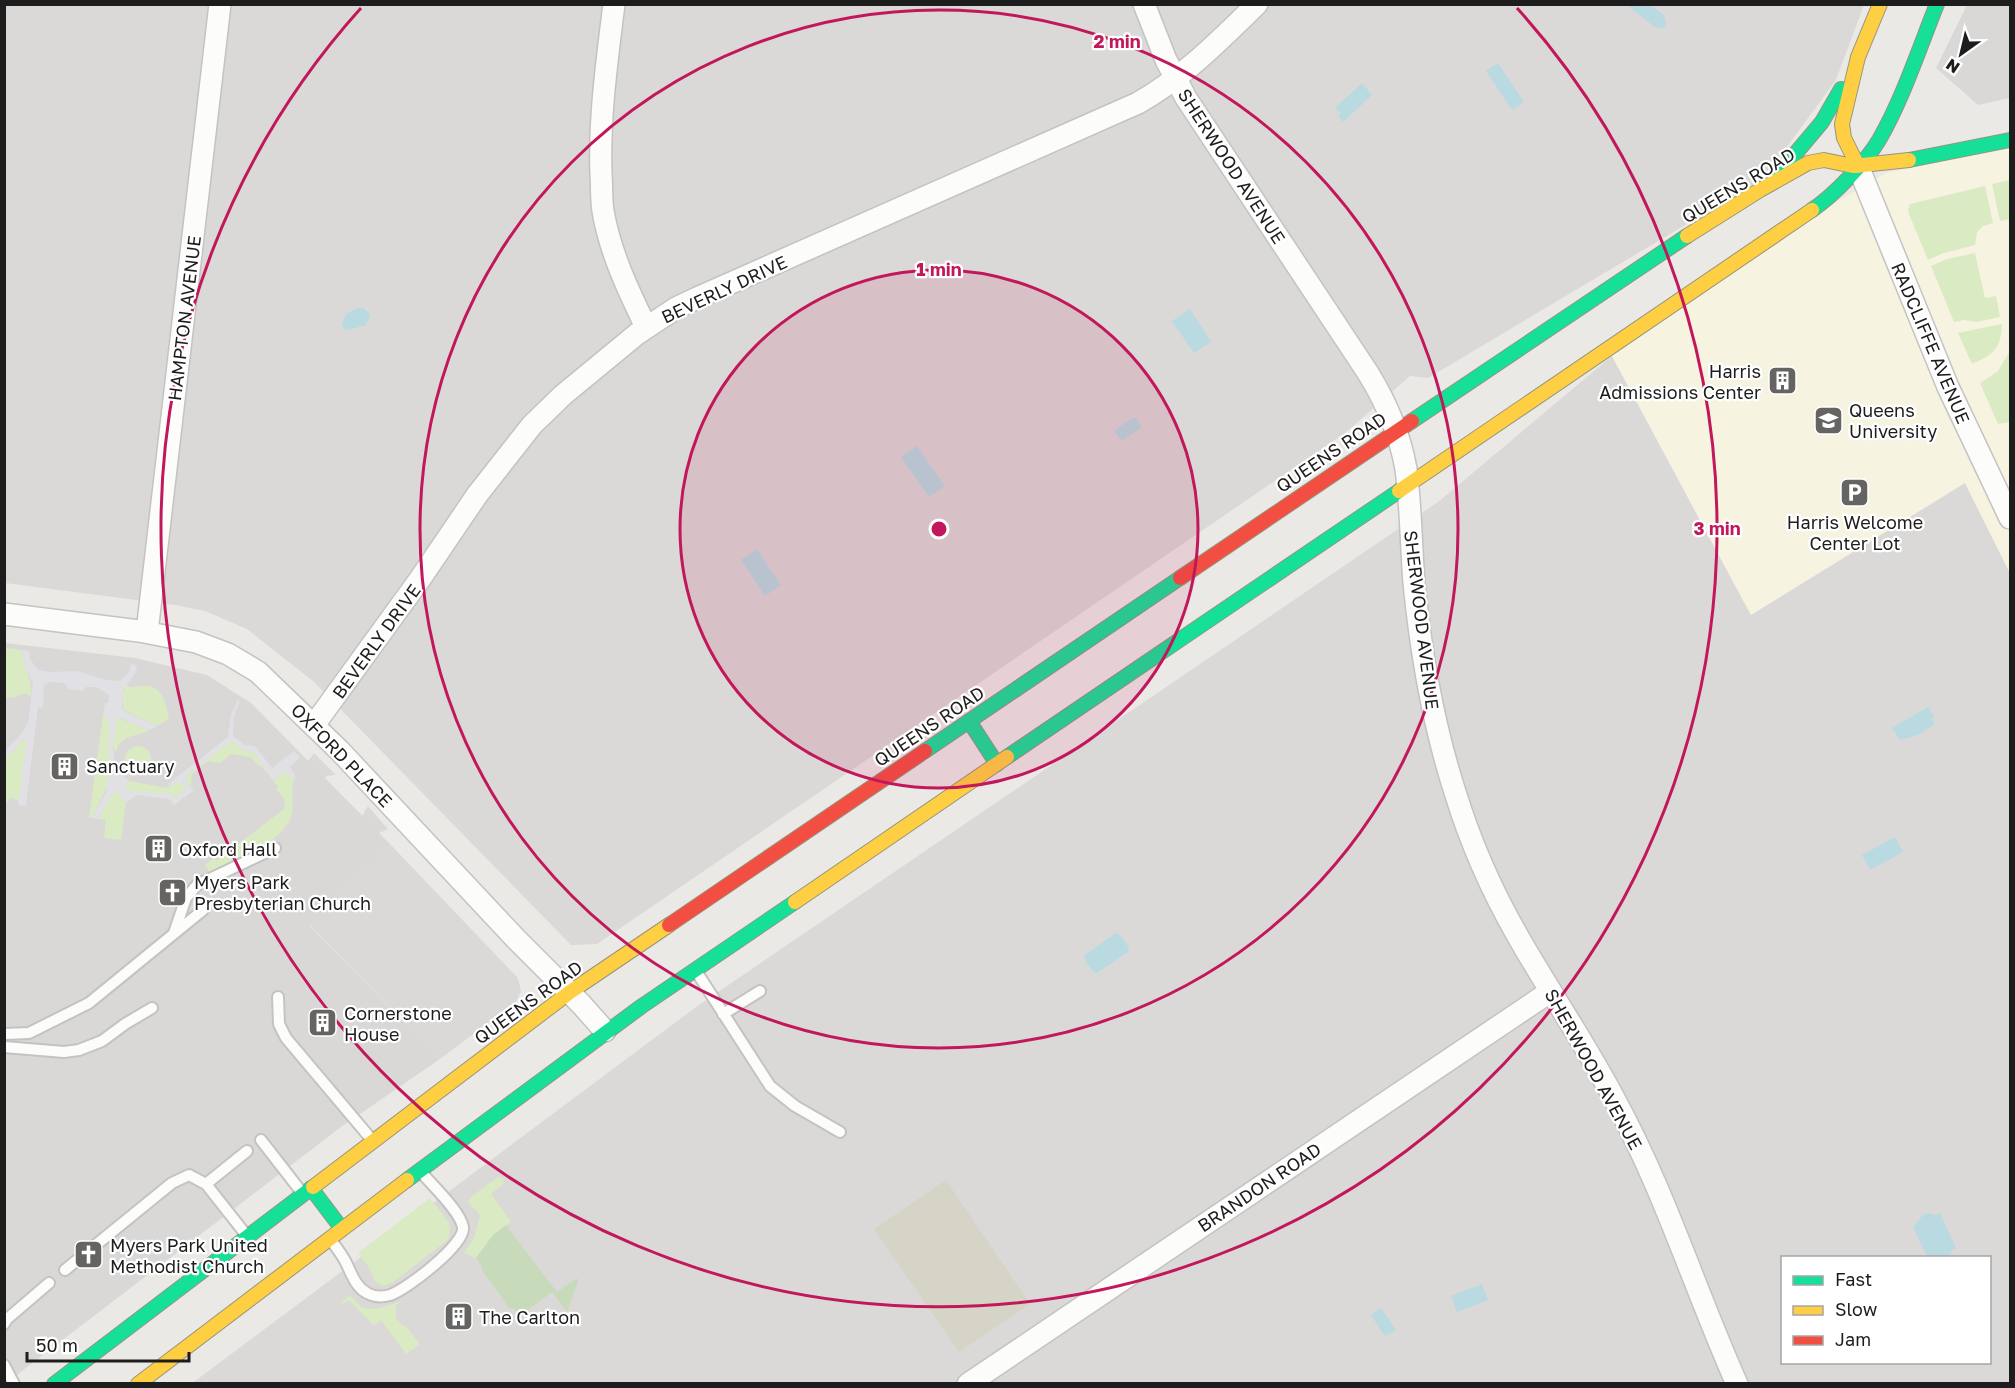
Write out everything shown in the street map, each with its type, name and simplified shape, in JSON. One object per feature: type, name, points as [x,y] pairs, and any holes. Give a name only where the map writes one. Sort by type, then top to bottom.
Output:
[{"type":"street","name":"HAMPTON AVENUE","points":[[147,632],[220,4]]},
{"type":"street","points":[[614,4],[601,132],[603,209],[624,281],[646,327]]},
{"type":"street","name":"SHERWOOD AVENUE","points":[[1144,4],[1175,79],[1193,110],[1368,373],[1386,404],[1403,457],[1408,485],[1414,583],[1433,713],[1463,816],[1485,872],[1514,929],[1617,1103],[1647,1164],[1737,1383]]},
{"type":"street","name":"BEVERLY DRIVE","points":[[314,725],[413,589],[477,495],[532,425],[567,392],[646,327],[697,298],[1138,103],[1175,79],[1257,4]]},
{"type":"street","points":[[1760,190],[1789,163],[1822,122],[1858,57],[1880,4]]},
{"type":"street","points":[[138,1383],[605,1031],[1818,206],[1843,184],[1869,154],[1883,132],[1936,4]]},
{"type":"street","points":[[1858,57],[1847,96],[1842,127],[1844,138],[1858,166]]},
{"type":"street","name":"QUEENS ROAD","points":[[54,1383],[570,992],[1395,430],[1652,258],[1760,190],[1801,166],[1816,161],[1824,160],[1858,166],[1928,157],[2010,140]]},
{"type":"street","name":"RADCLIFFE AVENUE","points":[[1858,166],[1948,387],[2010,518]]},
{"type":"street","name":"OXFORD PLACE","points":[[4,614],[147,632],[196,642],[228,654],[258,672],[314,725],[605,1031]]},
{"type":"street","points":[[969,721],[997,764]]},
{"type":"street","name":"BRANDON ROAD","points":[[968,1383],[1551,991]]},
{"type":"street","points":[[307,1191],[342,1229]]},
{"type":"lane","points":[[173,934],[186,898],[197,885],[275,848]]},
{"type":"lane","points":[[4,1034],[29,1033],[88,1003],[203,910]]},
{"type":"lane","points":[[695,969],[770,1086],[795,1106],[840,1132]]},
{"type":"lane","points":[[723,1014],[760,991]]},
{"type":"lane","points":[[278,997],[279,1024],[286,1038],[373,1142]]},
{"type":"lane","points":[[4,1047],[64,1052],[79,1050],[102,1041],[152,1008]]},
{"type":"lane","points":[[261,1140],[307,1191]]},
{"type":"lane","points":[[206,1184],[247,1151]]},
{"type":"lane","points":[[330,1238],[359,1287],[378,1296],[402,1289],[445,1255],[463,1234],[463,1226],[449,1202],[419,1170]]},
{"type":"lane","points":[[65,1270],[172,1182],[189,1175],[206,1184],[247,1236]]},
{"type":"lane","points":[[4,1324],[49,1283]]},
{"type":"lane","points":[[4,1365],[14,1383]]},
{"type":"shaded area","points":[[5,5],[1864,5],[1836,80],[1764,178],[1428,378],[1410,376],[1345,433],[597,944],[571,945],[314,682],[247,629],[205,611],[175,605],[5,583]]},
{"type":"shaded area","points":[[1967,5],[2010,5],[2010,98],[1978,105],[1936,68]]},
{"type":"shaded area","name":"Queens University","points":[[2010,147],[2010,573],[1965,483],[1751,615],[1612,356],[1825,209],[1886,173]]},
{"type":"shaded area","points":[[1612,356],[1751,615],[1851,553],[1693,487],[1965,483],[2010,573],[2010,1383],[191,1384],[696,1007],[1438,502]]},
{"type":"shaded area","name":"Myers Park Presbyterian Church","points":[[5,643],[135,658],[207,675],[251,703],[390,844],[309,925],[440,1059],[341,1127],[5,1384]]},
{"type":"shaded area","points":[[22,650],[29,651],[30,659],[38,670],[77,671],[106,680],[120,681],[129,672],[131,664],[137,665],[135,674],[123,690],[122,708],[157,726],[149,730],[121,718],[116,721],[113,748],[115,764],[119,772],[129,781],[124,785],[129,791],[171,794],[174,798],[186,789],[182,783],[170,787],[168,784],[228,737],[231,714],[238,700],[240,701],[234,716],[233,736],[245,745],[255,746],[272,768],[294,751],[300,757],[290,767],[296,778],[294,780],[286,771],[273,781],[254,753],[243,750],[231,741],[187,775],[186,781],[194,790],[174,805],[169,799],[137,795],[126,803],[116,791],[108,800],[98,819],[92,818],[106,792],[109,777],[109,719],[103,715],[109,695],[96,687],[86,687],[83,691],[67,689],[64,683],[49,682],[44,685],[43,708],[38,707],[26,806],[18,805],[27,739],[25,738],[5,759],[4,752],[22,733],[28,722],[33,684],[24,664]]},
{"type":"shaded area","points":[[314,753],[336,775],[327,776],[314,789],[362,816],[368,806],[388,829],[379,833],[374,859],[390,844],[518,978],[521,991],[516,1002],[440,1059],[309,924],[367,867],[293,780]]},
{"type":"shaded area","points":[[946,1180],[1030,1304],[959,1352],[874,1229]]},
{"type":"green space","points":[[2010,180],[2010,219],[2000,221],[1992,184]]},
{"type":"green space","points":[[1985,186],[1993,223],[1983,226],[1977,232],[1975,245],[1928,260],[1909,214],[1910,204]]},
{"type":"green space","points":[[1975,253],[1985,298],[1996,296],[2000,317],[1976,322],[1964,320],[1954,322],[1931,266],[1947,259]]},
{"type":"green space","points":[[2002,324],[1998,345],[1990,354],[1972,364],[1958,333]]},
{"type":"green space","points":[[2010,351],[2010,422],[1998,424],[1980,383],[1998,371]]},
{"type":"green space","points":[[5,648],[22,650],[31,684],[31,696],[25,693],[5,698]]},
{"type":"green space","points":[[126,685],[156,689],[163,697],[169,719],[157,726],[124,710],[122,696]]},
{"type":"green space","points":[[103,715],[109,719],[110,771],[108,785],[92,818],[89,818]]},
{"type":"green space","points":[[119,718],[149,730],[125,739],[115,753],[113,735]]},
{"type":"green space","points":[[26,738],[28,740],[19,800],[11,798],[5,805],[4,759]]},
{"type":"green space","points":[[231,741],[243,750],[253,752],[267,770],[258,766],[251,757],[231,754],[220,763],[208,761],[192,774],[191,786],[186,781],[187,775]]},
{"type":"green space","points":[[138,746],[147,750],[151,759],[147,768],[138,772],[129,768],[125,759],[129,750]]},
{"type":"green space","points":[[286,771],[294,780],[292,813],[286,826],[268,843],[209,871],[205,865],[214,858],[216,861],[284,809],[285,800],[273,781]]},
{"type":"green space","points":[[129,781],[166,788],[182,783],[186,789],[174,798],[129,791],[124,785]]},
{"type":"green space","points":[[116,791],[126,803],[121,840],[104,838],[106,820],[98,819],[108,800]]},
{"type":"green space","points":[[498,1177],[503,1178],[504,1183],[491,1194],[511,1222],[493,1235],[476,1258],[464,1253],[474,1238],[480,1216],[468,1201]]},
{"type":"green space","points":[[430,1198],[450,1224],[449,1239],[392,1283],[383,1286],[377,1283],[358,1253]]},
{"type":"green space","points":[[506,1225],[557,1292],[577,1278],[578,1282],[567,1312],[552,1292],[520,1316],[514,1309],[509,1308],[482,1270],[476,1258],[493,1235]]},
{"type":"green space","points":[[348,1296],[359,1305],[369,1309],[381,1308],[403,1300],[396,1305],[396,1318],[403,1326],[406,1326],[420,1344],[406,1354],[381,1320],[374,1326],[349,1300],[339,1306]]},
{"type":"water","points":[[1629,5],[1650,5],[1664,15],[1666,25],[1664,28],[1655,27]]},
{"type":"water","points":[[1498,63],[1524,102],[1512,110],[1486,71]]},
{"type":"water","points":[[1362,83],[1372,95],[1343,122],[1338,116],[1341,113],[1335,108]]},
{"type":"water","points":[[357,308],[363,308],[370,314],[369,319],[364,326],[345,330],[342,325],[346,314]]},
{"type":"water","points":[[1190,309],[1211,342],[1194,353],[1172,321]]},
{"type":"water","points":[[1132,418],[1136,418],[1141,425],[1140,429],[1123,440],[1120,439],[1115,432],[1116,429]]},
{"type":"water","points":[[917,446],[945,486],[929,497],[901,457]]},
{"type":"water","points":[[757,549],[781,585],[765,596],[741,560]]},
{"type":"water","points":[[1928,707],[1934,716],[1932,720],[1935,724],[1918,735],[1900,740],[1892,728]]},
{"type":"water","points":[[1895,837],[1903,852],[1870,870],[1862,855]]},
{"type":"water","points":[[1116,933],[1129,948],[1128,952],[1097,973],[1093,972],[1084,959],[1085,955]]},
{"type":"water","points":[[1940,1213],[1956,1248],[1949,1256],[1927,1256],[1913,1226],[1923,1215]]},
{"type":"water","points":[[1482,1284],[1488,1300],[1457,1312],[1451,1296]]},
{"type":"water","points":[[1381,1308],[1396,1330],[1385,1336],[1371,1315]]},
{"type":"traffic: fast","points":[[1812,210],[1848,178],[1879,140],[1903,90],[1937,4]]},
{"type":"traffic: fast","points":[[1779,173],[1822,122],[1841,89]]},
{"type":"traffic: fast","points":[[1909,160],[2010,140]]},
{"type":"traffic: fast","points":[[1412,421],[1687,236]]},
{"type":"traffic: fast","points":[[1007,757],[1399,491]]},
{"type":"traffic: fast","points":[[925,751],[1180,578]]},
{"type":"traffic: fast","points":[[969,721],[997,764]]},
{"type":"traffic: fast","points":[[407,1180],[642,1006],[795,902]]},
{"type":"traffic: fast","points":[[54,1384],[313,1187]]},
{"type":"traffic: fast","points":[[311,1188],[342,1229]]},
{"type":"traffic: slow","points":[[1858,166],[1844,138],[1842,124],[1858,57],[1880,4]]},
{"type":"traffic: slow","points":[[1687,236],[1808,163],[1824,160],[1853,166],[1909,160]]},
{"type":"traffic: slow","points":[[1399,491],[1812,210]]},
{"type":"traffic: slow","points":[[795,902],[1007,757]]},
{"type":"traffic: slow","points":[[313,1187],[570,992],[669,925]]},
{"type":"traffic: slow","points":[[138,1384],[407,1180]]},
{"type":"traffic: jam","points":[[1180,578],[1412,421]]},
{"type":"traffic: jam","points":[[669,925],[925,751]]},
{"type":"place","name":"Harris Admissions Center","points":[[1782,381]]},
{"type":"place","name":"Queens University","points":[[1828,420]]},
{"type":"place","name":"Harris Welcome Center Lot","points":[[1855,493]]},
{"type":"place","name":"Sanctuary","points":[[65,766]]},
{"type":"place","name":"Oxford Hall","points":[[158,849]]},
{"type":"place","name":"Myers Park Presbyterian Church","points":[[173,892]]},
{"type":"place","name":"Cornerstone House","points":[[323,1023]]},
{"type":"place","name":"Myers Park United Methodist Church","points":[[89,1255]]},
{"type":"place","name":"The Carlton","points":[[458,1317]]}]
